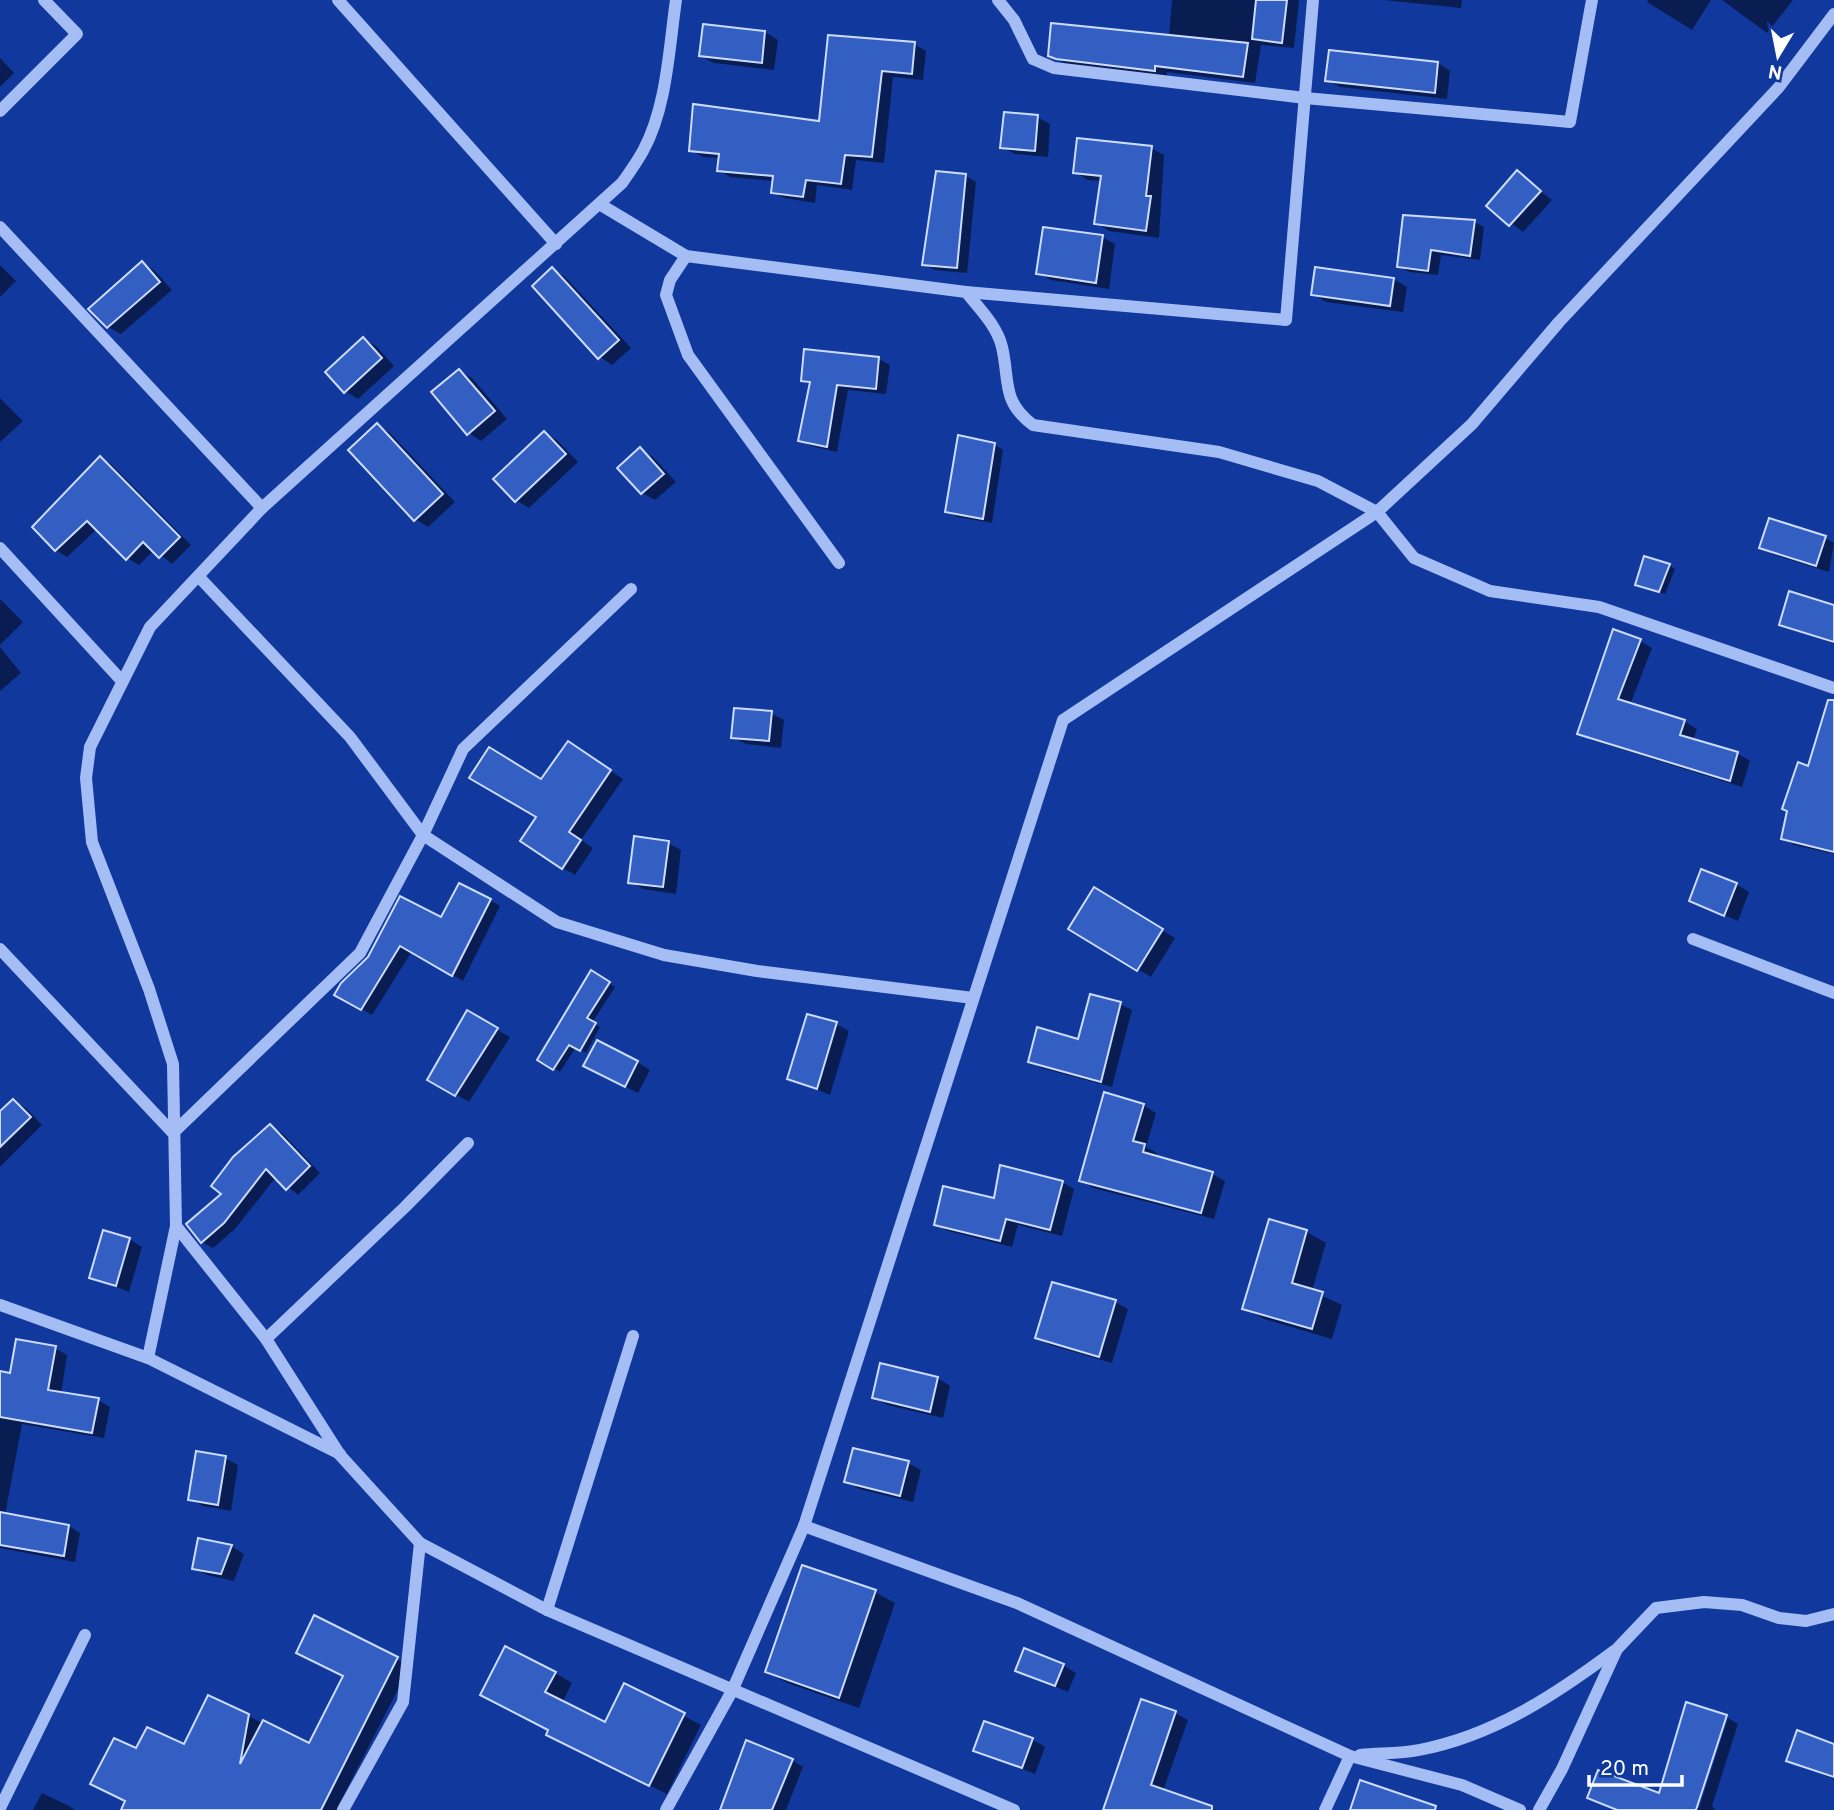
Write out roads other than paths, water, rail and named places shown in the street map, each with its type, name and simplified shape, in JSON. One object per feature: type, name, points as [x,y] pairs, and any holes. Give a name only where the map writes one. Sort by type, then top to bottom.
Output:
[{"type":"street","points":[[0,111],[77,34],[44,0]]},
{"type":"street","points":[[338,0],[556,244]]},
{"type":"street","points":[[148,1358],[176,1226],[173,1064],[149,989],[92,842],[86,778],[90,747],[121,680],[150,627],[262,508],[601,205],[622,183],[644,150],[654,124],[676,0]]},
{"type":"street","points":[[998,0],[1014,20],[1033,59],[1054,68],[1305,98],[1570,122],[1592,0]]},
{"type":"street","points":[[601,205],[686,256],[966,292],[1286,320],[1313,0]]},
{"type":"street","points":[[666,1810],[732,1691],[804,1526],[1063,720],[1377,512],[1472,424],[1559,322],[1779,87],[1834,14]]},
{"type":"street","points":[[0,226],[262,508]]},
{"type":"street","points":[[686,256],[670,280],[666,295],[688,355],[839,563]]},
{"type":"street","points":[[966,292],[989,319],[1002,345],[1006,382],[1016,413],[1033,425],[1219,452],[1318,481],[1377,512],[1414,558],[1490,591],[1599,607],[1834,688]]},
{"type":"street","points":[[0,548],[121,680]]},
{"type":"street","points":[[199,577],[350,737],[422,835],[557,922],[664,955],[757,971],[973,998]]},
{"type":"street","points":[[173,1133],[360,953],[422,835],[463,749],[631,589]]},
{"type":"street","points":[[1693,939],[1834,993]]},
{"type":"street","points":[[0,949],[173,1133]]},
{"type":"street","points":[[266,1339],[405,1208],[468,1143]]},
{"type":"street","points":[[176,1226],[266,1339],[340,1455],[420,1543],[547,1610],[1014,1810]]},
{"type":"street","points":[[0,1305],[148,1358],[340,1455]]},
{"type":"street","points":[[547,1610],[633,1336]]},
{"type":"street","points":[[804,1526],[1017,1603],[1350,1756],[1462,1785],[1520,1810]]},
{"type":"street","points":[[343,1810],[403,1702],[420,1543]]},
{"type":"street","points":[[1350,1756],[1419,1750],[1485,1730],[1557,1694],[1617,1649],[1656,1608],[1704,1602],[1742,1605],[1779,1618],[1806,1621],[1834,1614]]},
{"type":"street","points":[[0,1808],[85,1635]]},
{"type":"street","points":[[1539,1810],[1562,1769],[1617,1649]]},
{"type":"street","points":[[1325,1810],[1350,1756]]}]
